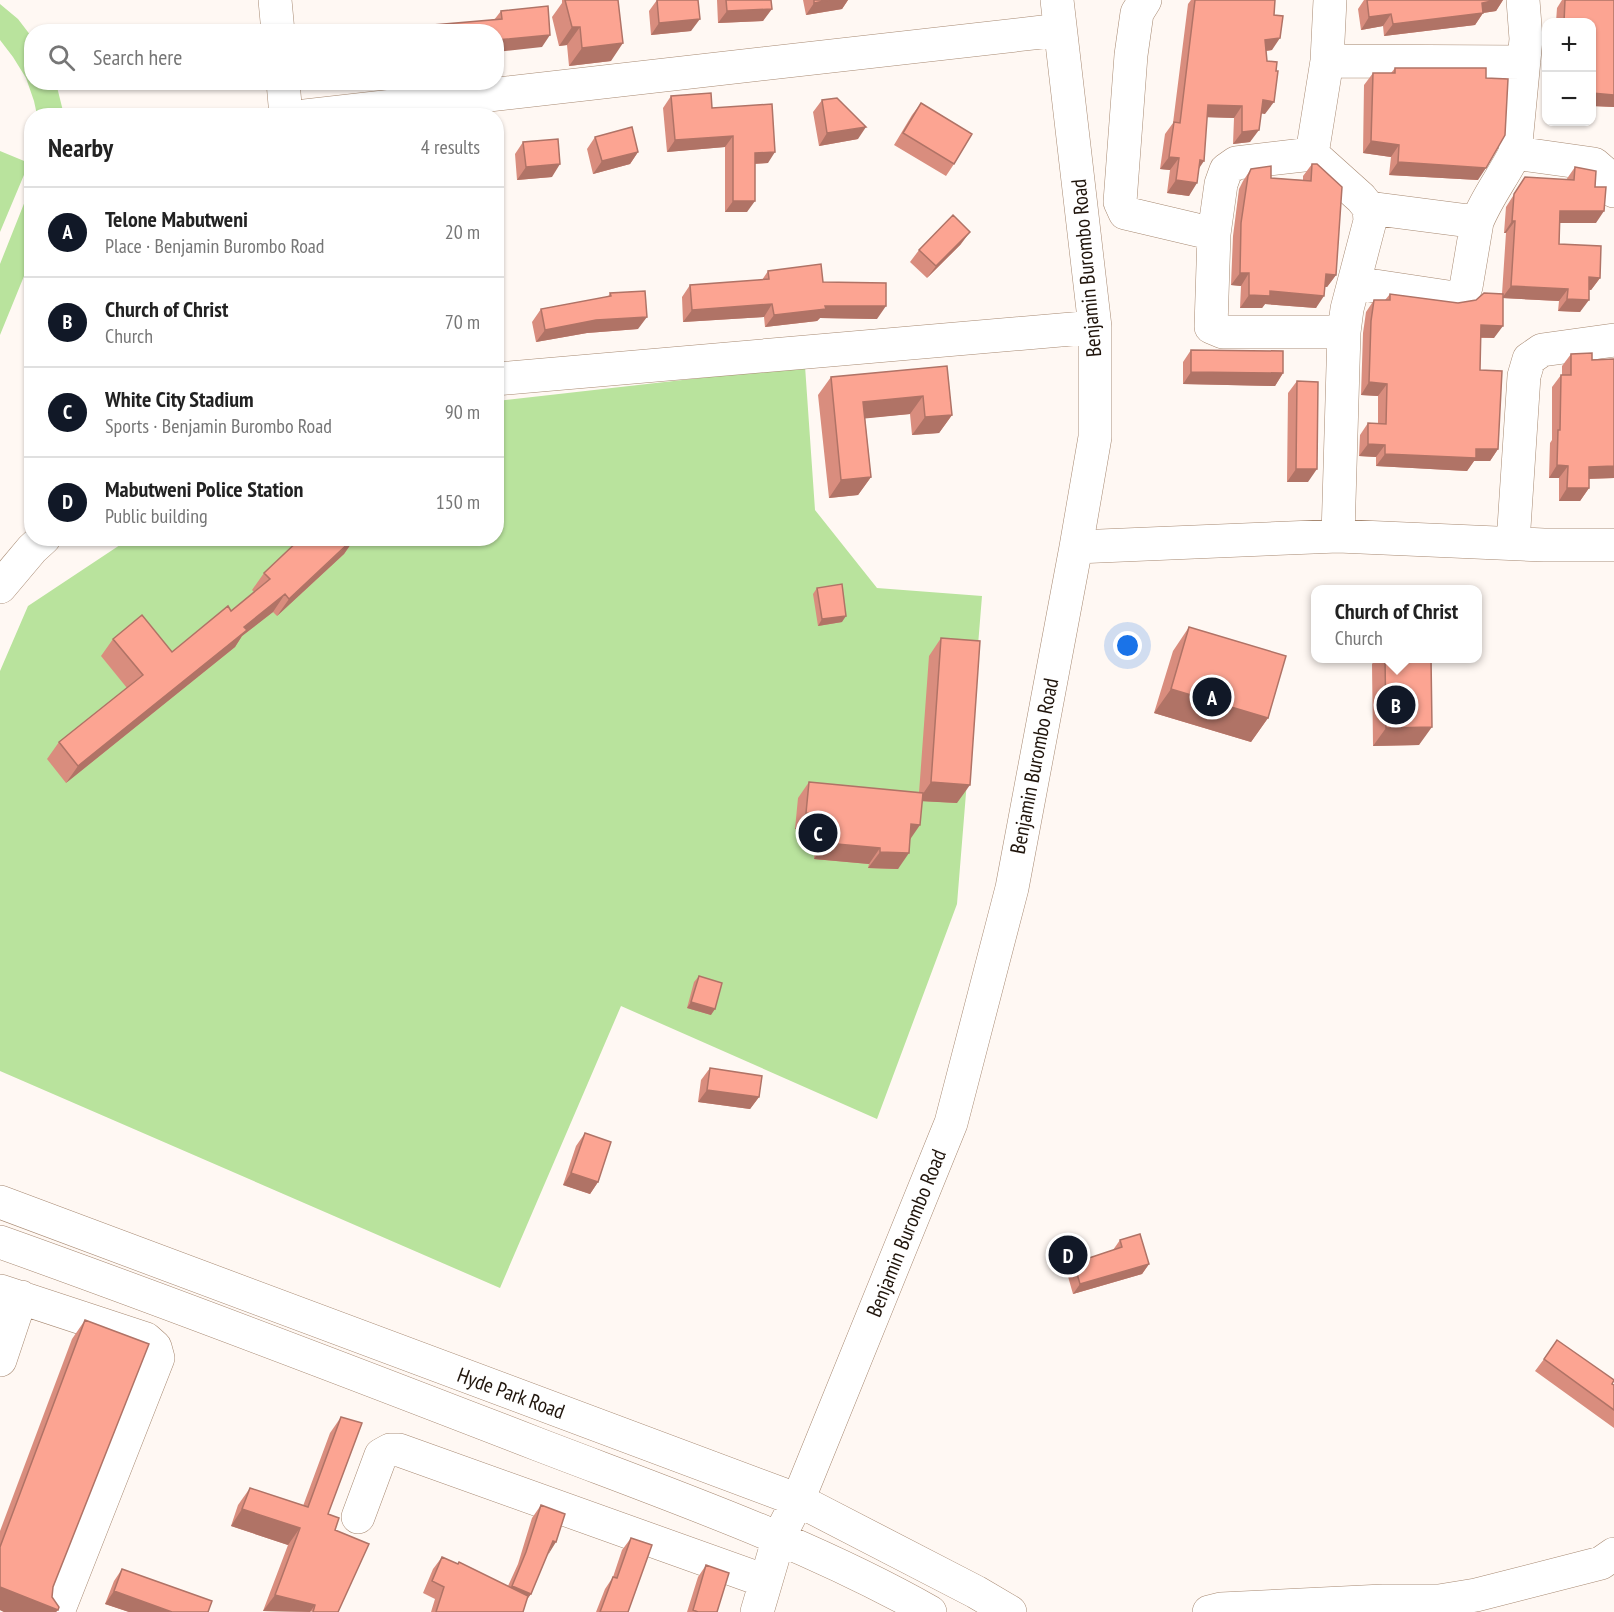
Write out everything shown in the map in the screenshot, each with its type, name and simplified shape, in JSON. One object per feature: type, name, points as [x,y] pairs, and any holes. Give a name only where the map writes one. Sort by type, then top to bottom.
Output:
[{"type":"street","points":[[274,0],[277,24]]},
{"type":"street","points":[[1145,0],[1137,13],[1131,55],[1120,202],[1125,213],[1214,234]]},
{"type":"street","points":[[1312,154],[1328,61],[1330,0]]},
{"type":"street","points":[[1355,282],[1448,297],[1459,296],[1466,286],[1477,222],[1486,200],[1515,153],[1526,39],[1523,0]]},
{"type":"street","points":[[504,89],[1059,15]]},
{"type":"street","name":"Benjamin Burombo Road","points":[[757,1612],[779,1537],[798,1500],[951,1123],[1011,888],[1076,547],[1095,437],[1095,327],[1059,15]]},
{"type":"street","points":[[1328,61],[1524,62]]},
{"type":"street","points":[[284,90],[285,108]]},
{"type":"street","points":[[364,108],[498,90]]},
{"type":"street","points":[[1515,153],[1594,164],[1608,176],[1614,191]]},
{"type":"street","points":[[1312,154],[1236,163],[1226,170],[1221,184],[1214,234],[1211,327],[1223,332],[1344,332]]},
{"type":"street","points":[[1312,154],[1369,208],[1477,222]]},
{"type":"street","points":[[1338,536],[1344,332],[1347,309],[1370,221],[1369,208]]},
{"type":"street","points":[[504,378],[1095,327]]},
{"type":"street","points":[[1513,543],[1524,376],[1529,359],[1542,350],[1614,340]]},
{"type":"street","points":[[1076,547],[1338,536],[1614,545]]},
{"type":"street","points":[[0,587],[35,546]]},
{"type":"street","name":"Hyde Park Road","points":[[0,1202],[798,1500],[976,1592],[1010,1612]]},
{"type":"street","name":"Hyde Park Road","points":[[0,1242],[186,1308],[779,1537],[899,1594],[930,1612]]},
{"type":"street","points":[[0,1360],[11,1294],[146,1339],[155,1347],[158,1358],[58,1612]]},
{"type":"street","points":[[358,1517],[381,1455],[390,1450],[399,1450],[765,1581]]},
{"type":"street","points":[[1209,1612],[1221,1609],[1372,1601],[1439,1601],[1476,1596],[1601,1563],[1614,1554]]},
{"type":"green space","points":[[0,4],[24,27],[24,75],[13,57],[0,40]]},
{"type":"green space","points":[[30,90],[58,90],[62,108],[36,108]]},
{"type":"green space","points":[[0,151],[24,161],[24,175],[0,232]]},
{"type":"green space","points":[[24,204],[24,276],[0,335],[0,264]]},
{"type":"green space","points":[[805,366],[815,510],[877,588],[982,596],[957,904],[877,1119],[621,1006],[500,1288],[0,1071],[0,671],[28,606],[118,546],[504,546],[504,400]]},
{"type":"building","points":[[565,0],[618,0],[623,43],[582,48],[580,27],[572,27]]},
{"type":"building","points":[[657,0],[698,0],[700,19],[659,23]]},
{"type":"building","points":[[726,0],[771,0],[772,9],[727,11]]},
{"type":"building","points":[[1195,0],[1275,0],[1274,15],[1283,16],[1280,38],[1265,40],[1267,61],[1277,62],[1274,102],[1263,100],[1259,130],[1242,132],[1242,106],[1208,105],[1204,161],[1200,160],[1197,183],[1176,180],[1179,158],[1169,157],[1174,122],[1180,123]]},
{"type":"building","points":[[1367,0],[1496,0],[1482,3],[1483,13],[1393,24],[1391,14],[1369,17]]},
{"type":"building","points":[[1565,0],[1614,0],[1614,95],[1596,93],[1596,18],[1564,18]]},
{"type":"building","points":[[548,6],[550,35],[504,39],[504,24],[444,24],[502,19],[501,11]]},
{"type":"building","points":[[1395,68],[1486,68],[1486,78],[1508,79],[1505,135],[1486,168],[1398,162],[1399,145],[1371,141],[1373,73],[1395,73]]},
{"type":"building","points":[[711,93],[712,108],[772,104],[775,152],[755,153],[755,201],[733,201],[733,136],[675,140],[671,96]]},
{"type":"building","points":[[837,98],[866,127],[827,133],[822,100]]},
{"type":"building","points":[[921,103],[972,134],[954,164],[903,133]]},
{"type":"building","points":[[632,127],[638,152],[602,161],[595,137]]},
{"type":"building","points":[[558,139],[560,164],[526,167],[523,142]]},
{"type":"building","points":[[1312,164],[1317,164],[1342,187],[1336,275],[1326,274],[1324,296],[1270,291],[1270,296],[1249,295],[1249,273],[1240,273],[1241,223],[1251,169],[1271,166],[1271,178],[1311,181]]},
{"type":"building","points":[[1575,167],[1596,171],[1595,187],[1606,187],[1604,211],[1560,211],[1559,244],[1601,246],[1600,278],[1589,277],[1589,300],[1567,299],[1568,289],[1511,286],[1515,221],[1512,221],[1514,194],[1525,177],[1574,180]]},
{"type":"building","points":[[953,215],[970,232],[936,266],[919,250]]},
{"type":"building","points":[[821,264],[823,282],[886,283],[886,306],[825,306],[826,309],[774,315],[772,304],[692,310],[690,285],[769,279],[768,271]]},
{"type":"building","points":[[645,291],[647,317],[596,320],[545,330],[541,309],[611,296],[610,293]]},
{"type":"building","points":[[1484,293],[1503,294],[1503,326],[1481,325],[1480,370],[1502,371],[1498,449],[1476,449],[1476,458],[1385,454],[1385,445],[1368,444],[1368,423],[1386,424],[1387,384],[1369,382],[1374,300],[1390,300],[1390,294],[1458,303],[1476,300]]},
{"type":"building","points":[[1191,350],[1283,351],[1283,373],[1191,372]]},
{"type":"building","points":[[1592,353],[1592,360],[1614,359],[1614,466],[1589,467],[1589,488],[1567,488],[1568,466],[1557,465],[1561,375],[1571,375],[1571,354]]},
{"type":"building","points":[[947,366],[952,415],[925,417],[923,396],[863,402],[871,477],[841,480],[831,377]]},
{"type":"building","points":[[1297,381],[1318,382],[1317,469],[1296,469]]},
{"type":"building","points":[[293,546],[345,546],[289,599],[285,594],[244,627],[247,630],[78,766],[59,742],[143,675],[113,639],[142,615],[172,652],[228,606],[231,611],[270,579],[264,573]]},
{"type":"building","points":[[842,584],[846,616],[822,619],[817,588]]},
{"type":"building","points":[[1189,627],[1286,656],[1268,718],[1171,689]]},
{"type":"building","points":[[941,638],[980,641],[970,785],[931,782]]},
{"type":"building","points":[[1385,663],[1431,663],[1432,727],[1386,728]]},
{"type":"building","points":[[809,782],[923,793],[920,825],[911,824],[909,853],[880,852],[880,848],[826,843],[828,815],[806,813]]},
{"type":"building","points":[[699,976],[722,983],[715,1009],[691,1002]]},
{"type":"building","points":[[710,1068],[762,1076],[759,1097],[707,1090]]},
{"type":"building","points":[[585,1133],[611,1142],[598,1182],[571,1173]]},
{"type":"building","points":[[1140,1234],[1149,1264],[1080,1284],[1074,1263],[1122,1247],[1120,1240]]},
{"type":"building","points":[[85,1320],[149,1344],[53,1587],[52,1597],[59,1607],[58,1610],[0,1587],[0,1547]]},
{"type":"building","points":[[1557,1340],[1614,1380],[1612,1384],[1614,1385],[1614,1410],[1544,1359]]},
{"type":"building","points":[[341,1417],[362,1423],[328,1514],[339,1518],[335,1530],[369,1544],[338,1612],[313,1612],[315,1605],[275,1595],[300,1528],[242,1509],[250,1488],[308,1507]]},
{"type":"building","points":[[541,1505],[565,1514],[556,1542],[553,1541],[531,1594],[512,1586]]},
{"type":"building","points":[[631,1538],[652,1545],[628,1612],[600,1612],[613,1577],[617,1578]]},
{"type":"building","points":[[442,1557],[458,1564],[459,1562],[528,1596],[523,1612],[436,1612],[444,1587],[432,1581]]},
{"type":"building","points":[[706,1565],[729,1573],[717,1612],[693,1610]]},
{"type":"building","points":[[122,1569],[212,1601],[208,1612],[172,1612],[114,1591]]},
{"type":"place","name":"Telone Mabutweni","points":[[1212,697]]},
{"type":"place","name":"Church of Christ","points":[[1396,705]]},
{"type":"place","name":"White City Stadium","points":[[818,833]]},
{"type":"place","name":"Mabutweni Police Station","points":[[1068,1255]]}]
